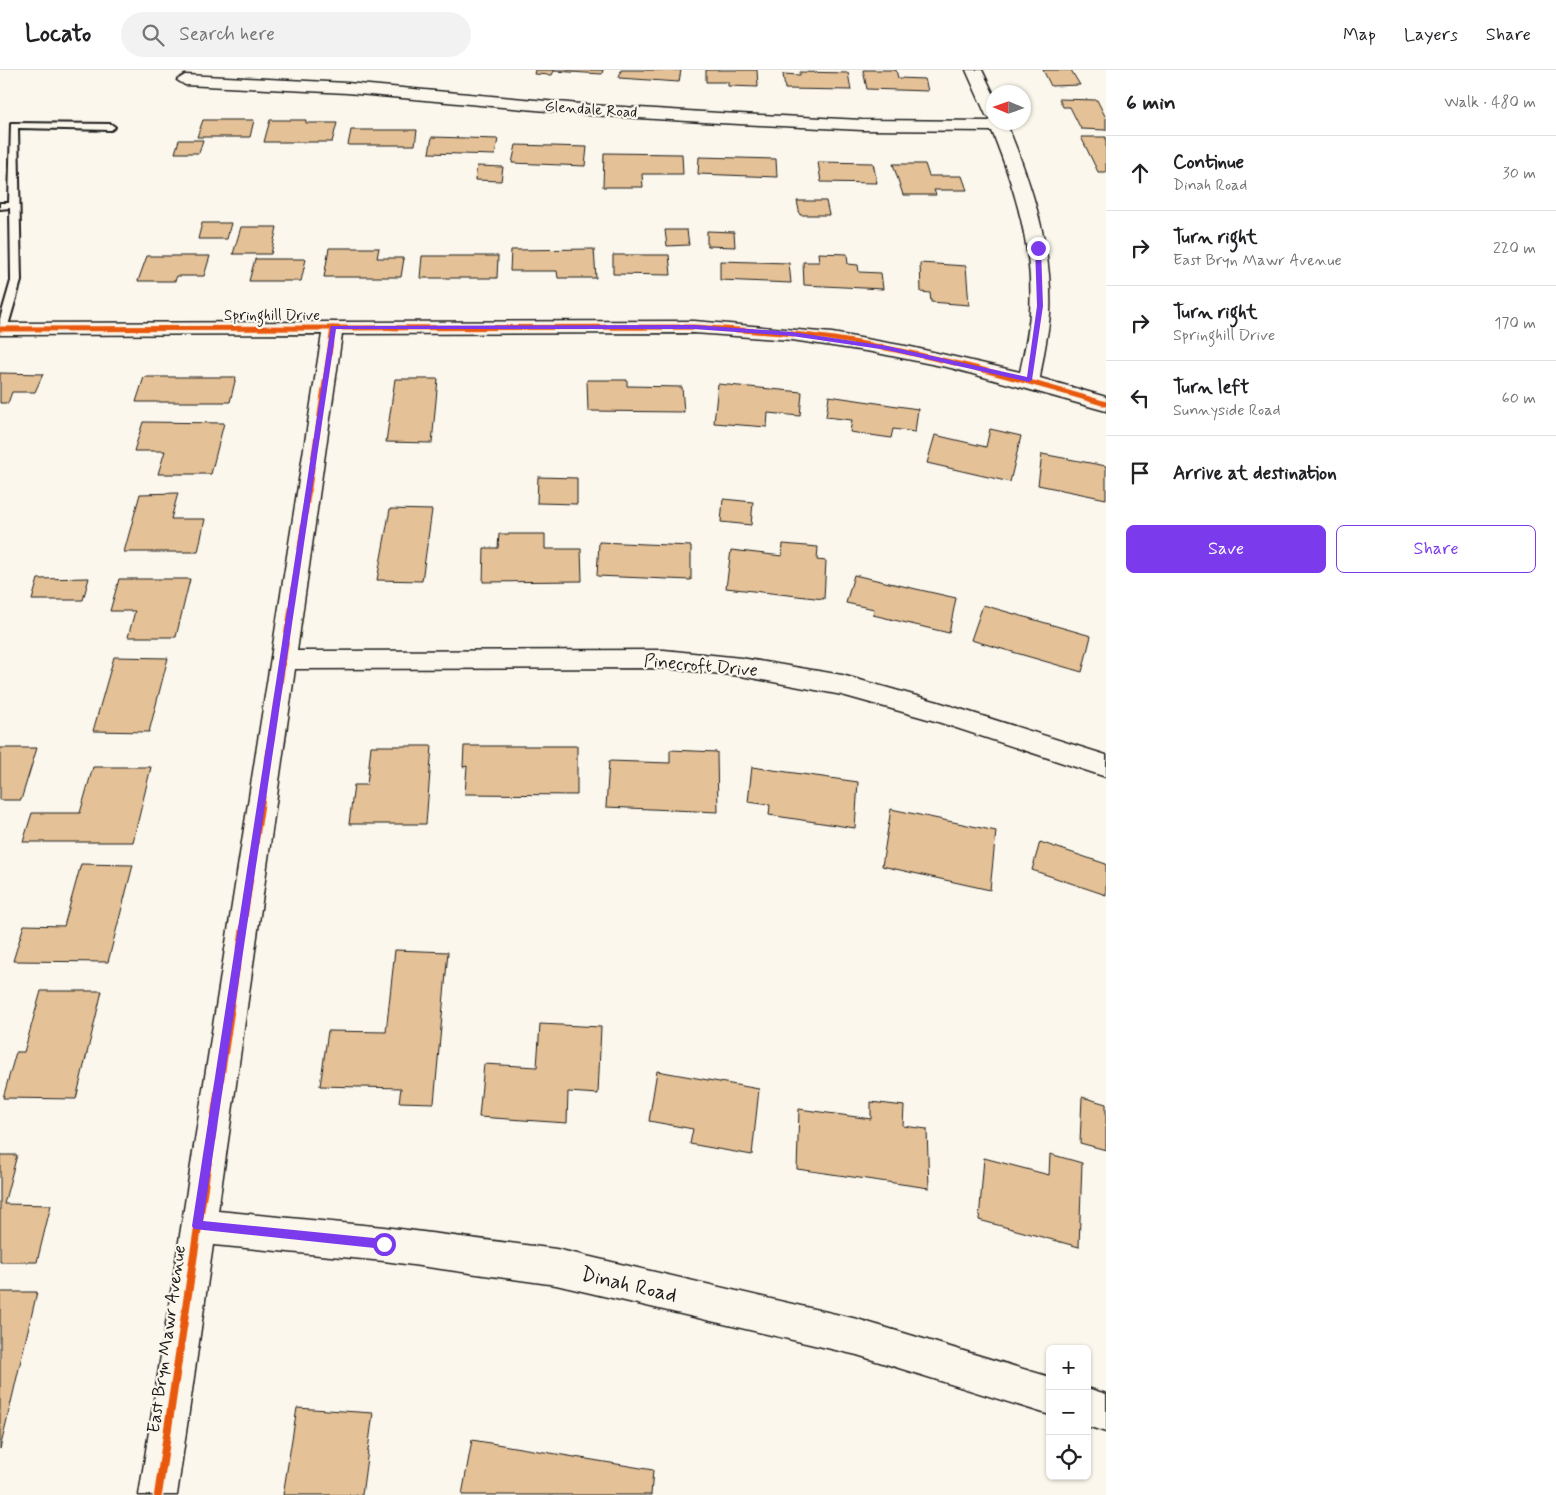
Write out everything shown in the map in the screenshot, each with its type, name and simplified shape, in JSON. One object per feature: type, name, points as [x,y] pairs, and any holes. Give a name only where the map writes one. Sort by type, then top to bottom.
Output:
[{"type":"street","points":[[974,70],[986,98]]},
{"type":"street","name":"Glendale Road","points":[[185,80],[348,88],[583,110],[720,118],[862,125],[986,121]]},
{"type":"street","points":[[1000,130],[1025,195],[1038,248],[1040,306],[1029,380]]},
{"type":"street","name":"Springhill Drive","points":[[1,329],[694,327],[792,334],[887,348],[1029,380],[1106,404]]},
{"type":"street","name":"East Bryn Mawr Avenue","points":[[158,1495],[333,328]]},
{"type":"street","name":"Pinecroft Drive","points":[[283,660],[664,659],[741,667],[842,685],[938,712],[1106,766]]},
{"type":"street","name":"Dinah Road","points":[[197,1226],[384,1244],[556,1267],[858,1338],[1046,1395]]},
{"type":"street","points":[[1091,1408],[1106,1413]]},
{"type":"lane","points":[[1,329],[16,281],[14,125],[111,127]]},
{"type":"lane","points":[[0,206],[14,205]]},
{"type":"building","points":[[535,70],[603,70],[602,74],[554,71],[552,75],[534,74]]},
{"type":"building","points":[[621,70],[681,70],[679,82],[619,78]]},
{"type":"building","points":[[706,70],[757,70],[758,87],[728,86],[728,82],[706,82]]},
{"type":"building","points":[[863,70],[896,70],[898,78],[925,79],[928,91],[867,89]]},
{"type":"building","points":[[1043,70],[1071,70],[1080,85],[1051,86]]},
{"type":"building","points":[[800,72],[848,73],[851,90],[785,89],[783,74],[800,75]]},
{"type":"building","points":[[1059,99],[1097,100],[1106,118],[1106,130],[1081,129],[1070,107],[1063,107]]},
{"type":"building","points":[[203,120],[254,120],[250,137],[197,137]]},
{"type":"building","points":[[270,120],[306,120],[306,123],[337,123],[332,142],[264,142]]},
{"type":"building","points":[[351,130],[417,130],[415,145],[348,145]]},
{"type":"building","points":[[432,137],[498,139],[495,155],[429,153]]},
{"type":"building","points":[[1081,137],[1106,137],[1106,172],[1098,172]]},
{"type":"building","points":[[179,140],[203,140],[199,153],[175,153]]},
{"type":"building","points":[[516,145],[587,147],[585,166],[512,163]]},
{"type":"building","points":[[604,153],[682,154],[683,174],[642,174],[643,187],[603,187]]},
{"type":"building","points":[[699,157],[776,159],[777,177],[698,174]]},
{"type":"building","points":[[818,162],[873,163],[877,183],[821,182]]},
{"type":"building","points":[[893,164],[925,164],[929,176],[962,176],[967,190],[934,190],[936,195],[903,195]]},
{"type":"building","points":[[477,166],[503,167],[501,181],[475,180]]},
{"type":"building","points":[[797,201],[826,201],[829,215],[800,215]]},
{"type":"building","points":[[202,223],[231,223],[227,239],[198,239]]},
{"type":"building","points":[[241,227],[277,227],[271,254],[233,254]]},
{"type":"building","points":[[665,230],[687,230],[689,245],[667,246]]},
{"type":"building","points":[[707,231],[734,232],[735,247],[707,246]]},
{"type":"building","points":[[329,248],[379,248],[377,258],[404,258],[401,277],[324,277]]},
{"type":"building","points":[[594,249],[596,278],[558,278],[557,271],[510,271],[511,250]]},
{"type":"building","points":[[818,253],[847,254],[848,264],[858,265],[859,272],[881,273],[883,289],[804,285],[803,262],[819,262]]},
{"type":"building","points":[[613,255],[669,255],[671,275],[613,274]]},
{"type":"building","points":[[147,256],[210,256],[204,276],[177,276],[175,281],[138,281]]},
{"type":"building","points":[[422,256],[498,256],[497,278],[420,278]]},
{"type":"building","points":[[255,259],[306,259],[301,281],[249,281]]},
{"type":"building","points":[[720,261],[789,263],[791,283],[720,280]]},
{"type":"building","points":[[920,263],[966,266],[969,305],[931,302],[930,293],[921,292]]},
{"type":"building","points":[[0,373],[43,374],[35,392],[12,392],[8,403],[0,403]]},
{"type":"building","points":[[144,377],[236,377],[230,402],[136,402]]},
{"type":"building","points":[[395,379],[438,379],[432,443],[386,442]]},
{"type":"building","points":[[587,380],[627,380],[627,386],[682,387],[684,412],[588,411]]},
{"type":"building","points":[[718,384],[802,392],[800,416],[768,413],[767,427],[714,423]]},
{"type":"building","points":[[829,396],[918,409],[915,432],[893,429],[891,438],[850,432],[852,420],[826,417]]},
{"type":"building","points":[[143,422],[224,423],[211,474],[158,474],[165,451],[134,451]]},
{"type":"building","points":[[990,429],[1021,436],[1010,482],[927,463],[935,435],[986,447]]},
{"type":"building","points":[[1042,454],[1106,466],[1106,499],[1038,485]]},
{"type":"building","points":[[538,477],[577,478],[577,504],[537,503]]},
{"type":"building","points":[[178,493],[171,519],[205,519],[198,552],[124,552],[140,494]]},
{"type":"building","points":[[723,499],[753,502],[751,525],[721,522]]},
{"type":"building","points":[[390,509],[432,510],[422,581],[377,580]]},
{"type":"building","points":[[499,534],[545,534],[545,549],[581,549],[582,581],[483,582],[484,548],[498,548]]},
{"type":"building","points":[[599,542],[691,546],[691,580],[597,576]]},
{"type":"building","points":[[783,544],[818,547],[817,560],[826,561],[824,599],[726,588],[731,550],[782,556]]},
{"type":"building","points":[[854,575],[956,598],[949,633],[873,615],[874,609],[846,603]]},
{"type":"building","points":[[89,578],[83,600],[32,600],[38,579]]},
{"type":"building","points":[[119,579],[190,579],[176,637],[128,637],[135,611],[110,611]]},
{"type":"building","points":[[983,605],[1091,636],[1082,672],[971,640]]},
{"type":"building","points":[[114,657],[168,658],[149,732],[93,731]]},
{"type":"building","points":[[371,746],[432,746],[426,824],[349,824],[354,785],[367,785]]},
{"type":"building","points":[[464,746],[577,746],[577,795],[465,794],[467,766],[463,767]]},
{"type":"building","points":[[0,748],[37,748],[21,800],[0,800]]},
{"type":"building","points":[[670,750],[717,752],[718,812],[606,807],[609,761],[670,763]]},
{"type":"building","points":[[93,767],[151,767],[133,842],[23,842],[32,813],[80,813]]},
{"type":"building","points":[[752,767],[858,782],[855,828],[769,815],[770,805],[748,802]]},
{"type":"building","points":[[891,809],[996,831],[990,890],[882,866]]},
{"type":"building","points":[[1040,842],[1106,864],[1106,895],[1032,870]]},
{"type":"building","points":[[81,864],[133,865],[108,962],[13,961],[24,925],[64,926]]},
{"type":"building","points":[[395,950],[448,952],[434,1103],[399,1102],[401,1088],[320,1086],[328,1031],[386,1032]]},
{"type":"building","points":[[41,991],[102,991],[76,1099],[3,1098],[16,1052],[24,1052]]},
{"type":"building","points":[[540,1024],[601,1027],[598,1094],[568,1092],[567,1123],[479,1117],[484,1064],[537,1067]]},
{"type":"building","points":[[657,1071],[759,1089],[752,1155],[690,1144],[693,1129],[649,1121]]},
{"type":"building","points":[[1082,1097],[1106,1104],[1106,1150],[1080,1143]]},
{"type":"building","points":[[871,1102],[904,1106],[903,1126],[927,1129],[929,1188],[797,1169],[799,1109],[871,1119]]},
{"type":"building","points":[[1050,1154],[1082,1163],[1079,1247],[979,1220],[984,1158],[1049,1175]]},
{"type":"building","points":[[0,1155],[17,1155],[4,1204],[51,1205],[37,1262],[0,1262]]},
{"type":"building","points":[[0,1292],[37,1292],[0,1449]]},
{"type":"building","points":[[297,1408],[373,1413],[362,1495],[283,1495]]},
{"type":"building","points":[[472,1440],[653,1470],[651,1495],[462,1495]]},
{"type":"cycle path","points":[[0,329],[694,327],[743,330],[832,339],[911,353],[1029,381],[1106,404]]},
{"type":"cycle path","points":[[158,1495],[333,328]]},
{"type":"route","points":[[384,1244],[197,1226],[333,328],[694,327],[792,334],[887,348],[1029,380],[1040,306],[1038,248]]}]
